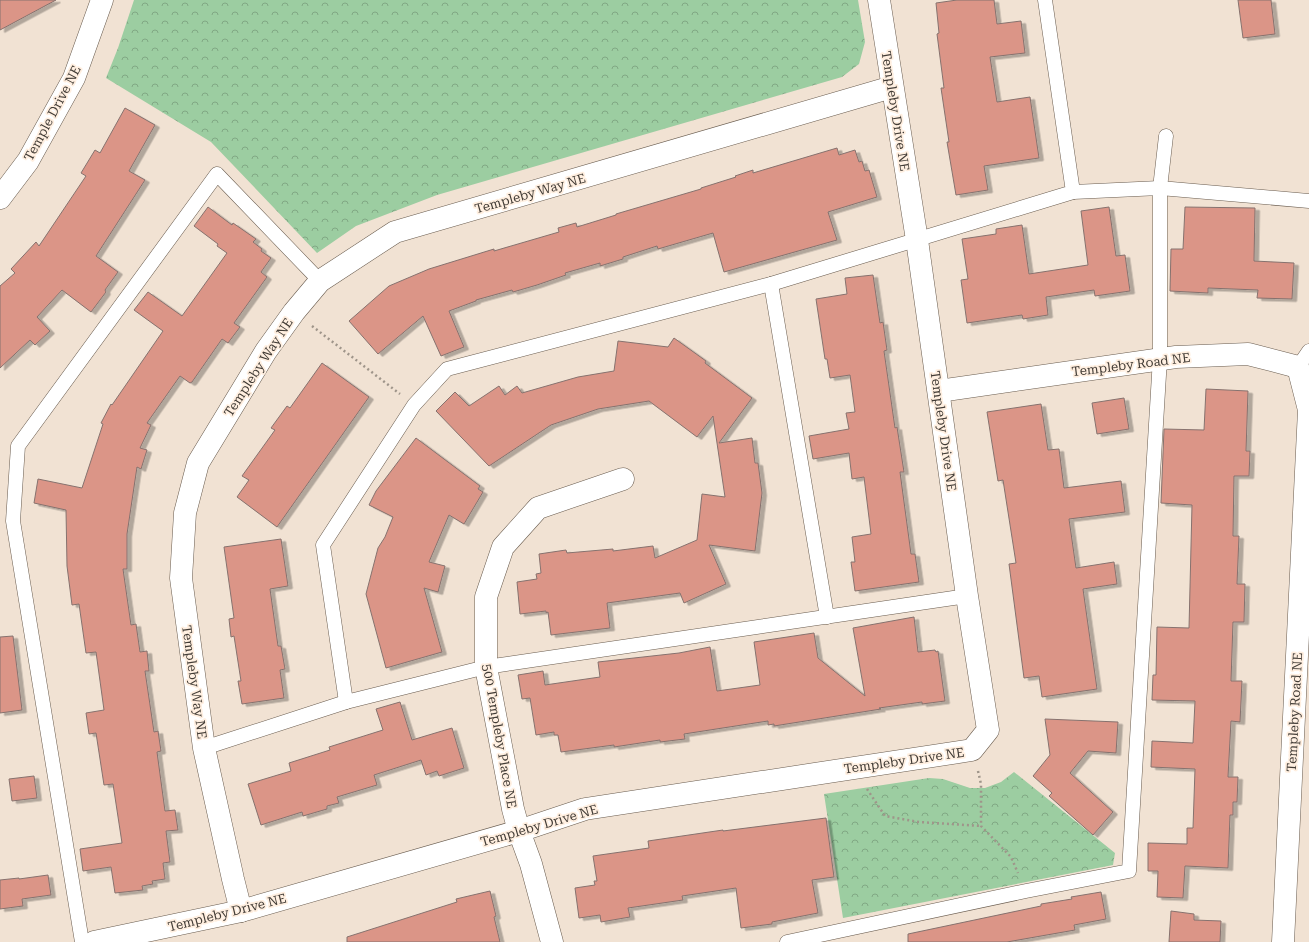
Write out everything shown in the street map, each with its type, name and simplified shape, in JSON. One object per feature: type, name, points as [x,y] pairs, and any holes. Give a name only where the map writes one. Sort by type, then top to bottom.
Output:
[{"type":"street","name":"Temple Drive NE","points":[[0,198],[28,161],[74,78],[102,0]]},
{"type":"street","name":"Templeby Drive NE","points":[[94,942],[241,911],[519,831],[585,809],[972,750],[988,730],[967,596],[917,240],[879,0]]},
{"type":"street","name":"Templeby Way NE","points":[[241,911],[204,748],[181,578],[185,513],[198,463],[266,351],[294,312],[320,281],[395,232],[892,87]]},
{"type":"street","name":"Templeby Road NE","points":[[939,391],[1160,358],[1248,354],[1304,359],[1309,410],[1283,942]]},
{"type":"street","name":"500 Templeby Place NE","points":[[552,942],[531,864],[513,809],[486,667],[486,597],[503,547],[538,508],[623,479]]},
{"type":"lane","points":[[1045,0],[1073,192]]},
{"type":"lane","points":[[787,942],[1026,891],[1130,871],[1160,358],[1160,188],[1166,136]]},
{"type":"lane","points":[[82,942],[7,521],[18,446],[217,174],[320,281]]},
{"type":"lane","points":[[346,702],[323,545],[414,405],[447,369],[771,284],[1073,192],[1160,188],[1309,201]]},
{"type":"lane","points":[[771,284],[827,617]]},
{"type":"lane","points":[[204,748],[346,702],[486,667],[967,596]]},
{"type":"path","points":[[294,312],[414,405]]},
{"type":"path","points":[[972,750],[981,784],[981,826]]},
{"type":"path","points":[[861,766],[864,785],[885,816],[919,822],[981,826],[1011,857],[1026,891]]},
{"type":"green space","points":[[134,0],[858,0],[865,42],[859,64],[842,77],[437,195],[356,226],[317,253],[211,142],[106,78]]},
{"type":"green space","points":[[1014,772],[1115,853],[1113,865],[843,918],[824,794],[929,778],[943,779],[970,788],[985,788],[1001,782]]},
{"type":"building","points":[[0,0],[56,0],[0,30]]},
{"type":"building","points":[[957,0],[994,0],[997,24],[1021,21],[1025,53],[990,57],[997,102],[1030,97],[1039,158],[984,166],[988,190],[956,195],[947,142],[949,142],[941,88],[944,88],[937,34],[939,33],[936,3]]},
{"type":"building","points":[[1238,0],[1271,0],[1275,34],[1243,38]]},
{"type":"building","points":[[125,108],[155,125],[129,171],[145,180],[96,256],[118,272],[105,290],[106,292],[91,312],[62,290],[37,317],[50,331],[35,345],[30,340],[0,368],[0,286],[15,273],[11,269],[36,242],[39,246],[86,176],[81,173],[95,150],[100,153]]},
{"type":"building","points":[[837,148],[839,155],[855,150],[859,162],[862,161],[865,171],[869,170],[877,197],[828,212],[837,240],[724,272],[713,233],[658,249],[657,246],[600,266],[600,263],[565,273],[566,275],[537,285],[476,300],[449,311],[464,347],[441,356],[423,316],[378,354],[349,321],[389,286],[429,269],[494,249],[494,251],[559,232],[558,228],[576,223],[577,227],[701,189],[753,170],[753,173]]},
{"type":"building","points":[[208,207],[232,225],[233,223],[256,239],[253,242],[262,249],[261,251],[271,258],[261,272],[267,277],[234,323],[240,327],[228,343],[222,339],[192,382],[190,383],[180,376],[147,423],[151,425],[140,448],[147,450],[141,469],[137,467],[127,534],[127,569],[123,569],[131,625],[136,624],[140,652],[147,651],[149,671],[145,671],[154,732],[158,731],[161,751],[157,752],[165,811],[175,810],[178,830],[166,831],[170,862],[163,863],[165,879],[152,881],[153,884],[142,886],[143,890],[115,893],[111,867],[83,871],[80,849],[122,843],[113,784],[104,785],[96,733],[89,734],[86,713],[104,710],[96,652],[86,653],[79,604],[72,605],[67,566],[66,510],[34,503],[38,479],[82,488],[103,424],[101,423],[111,404],[112,405],[163,331],[134,310],[148,292],[182,316],[227,253],[217,246],[218,244],[194,226]]},
{"type":"building","points":[[1109,207],[1116,256],[1125,255],[1130,291],[1095,296],[1094,290],[1046,297],[1048,315],[1023,319],[1022,315],[967,323],[961,280],[968,279],[962,239],[996,234],[996,229],[1022,225],[1029,274],[1088,265],[1081,211]]},
{"type":"building","points":[[1185,207],[1255,208],[1254,261],[1294,263],[1292,299],[1257,298],[1258,290],[1208,288],[1208,293],[1170,291],[1171,249],[1183,249]]},
{"type":"building","points":[[873,275],[880,323],[883,322],[887,350],[884,351],[895,428],[897,427],[904,472],[900,472],[911,554],[915,554],[919,582],[855,591],[851,562],[855,562],[852,537],[871,534],[864,477],[852,479],[849,453],[813,459],[809,436],[849,429],[846,413],[855,412],[850,375],[830,378],[827,359],[825,359],[816,299],[847,294],[845,278]]},
{"type":"building","points":[[674,338],[706,361],[705,363],[752,398],[719,443],[752,438],[755,463],[758,463],[762,493],[755,551],[709,545],[726,584],[684,603],[680,593],[607,603],[610,628],[551,635],[548,612],[520,614],[517,582],[537,579],[536,574],[541,573],[539,554],[566,550],[567,553],[613,549],[613,551],[653,546],[655,558],[697,540],[702,494],[725,497],[713,416],[697,437],[649,401],[598,409],[551,425],[489,466],[436,411],[455,392],[469,406],[499,386],[505,395],[517,386],[522,393],[578,377],[614,371],[618,341],[668,347]]},
{"type":"building","points":[[322,363],[369,397],[277,527],[237,497],[249,480],[242,476],[275,430],[271,428],[287,406],[290,408]]},
{"type":"building","points":[[1206,389],[1248,391],[1246,451],[1250,451],[1249,476],[1234,476],[1233,536],[1239,536],[1237,584],[1245,584],[1244,622],[1233,622],[1231,681],[1242,681],[1240,722],[1231,721],[1228,777],[1238,777],[1237,802],[1233,802],[1233,815],[1230,815],[1228,868],[1185,866],[1183,898],[1157,897],[1158,871],[1148,871],[1148,843],[1187,844],[1187,828],[1193,828],[1195,769],[1151,767],[1152,741],[1193,743],[1195,701],[1152,700],[1153,675],[1156,675],[1157,627],[1189,628],[1192,505],[1161,503],[1164,429],[1204,430]]},
{"type":"building","points":[[1124,398],[1129,429],[1097,434],[1092,403]]},
{"type":"building","points":[[1041,404],[1048,450],[1059,449],[1064,488],[1121,481],[1125,512],[1069,519],[1076,568],[1114,562],[1117,584],[1083,589],[1097,689],[1042,697],[1039,676],[1024,678],[1009,564],[1016,563],[1003,480],[998,481],[987,412]]},
{"type":"building","points":[[416,438],[480,486],[478,489],[483,492],[464,524],[449,515],[429,562],[445,566],[438,592],[424,588],[442,652],[386,668],[366,594],[378,548],[385,537],[393,517],[369,505],[376,491]]},
{"type":"building","points":[[281,539],[288,586],[270,589],[278,646],[281,646],[285,669],[280,670],[284,698],[242,704],[238,681],[241,681],[234,636],[231,637],[229,619],[234,618],[224,547]]},
{"type":"building","points":[[914,617],[918,652],[938,651],[945,701],[922,704],[922,702],[879,708],[881,709],[774,726],[774,724],[768,725],[768,721],[684,734],[685,739],[660,742],[660,740],[614,747],[614,745],[561,752],[558,735],[554,735],[554,732],[536,735],[530,698],[522,699],[518,675],[543,671],[545,685],[600,677],[598,662],[679,653],[710,647],[717,691],[760,685],[754,642],[814,633],[818,658],[865,696],[853,628]]},
{"type":"building","points":[[13,636],[22,710],[0,713],[0,637]]},
{"type":"building","points":[[400,702],[412,740],[452,728],[464,768],[439,776],[437,771],[426,775],[421,760],[374,775],[377,785],[337,797],[339,803],[327,806],[327,809],[303,816],[302,812],[261,825],[248,784],[291,771],[289,763],[330,750],[329,747],[383,730],[376,709]]},
{"type":"building","points":[[1045,719],[1118,722],[1116,753],[1088,751],[1070,773],[1113,812],[1093,835],[1049,796],[1052,793],[1033,776],[1050,755]]},
{"type":"building","points":[[34,776],[37,798],[12,801],[9,779]]},
{"type":"building","points":[[826,818],[834,877],[812,880],[818,913],[772,922],[772,924],[741,928],[736,888],[682,896],[683,900],[628,908],[630,917],[601,922],[600,915],[579,918],[575,888],[595,885],[594,881],[597,881],[593,856],[649,848],[648,841],[723,830]]},
{"type":"building","points":[[48,875],[51,895],[22,899],[23,906],[0,909],[0,880]]},
{"type":"building","points":[[490,891],[500,942],[347,942],[347,937],[457,902],[456,899]]},
{"type":"building","points":[[1101,892],[1106,919],[1074,925],[1075,930],[1007,942],[908,942],[908,934],[1041,906],[1041,904],[1072,899],[1071,897]]},
{"type":"building","points":[[1171,911],[1194,914],[1194,920],[1221,921],[1220,942],[1169,942]]}]
